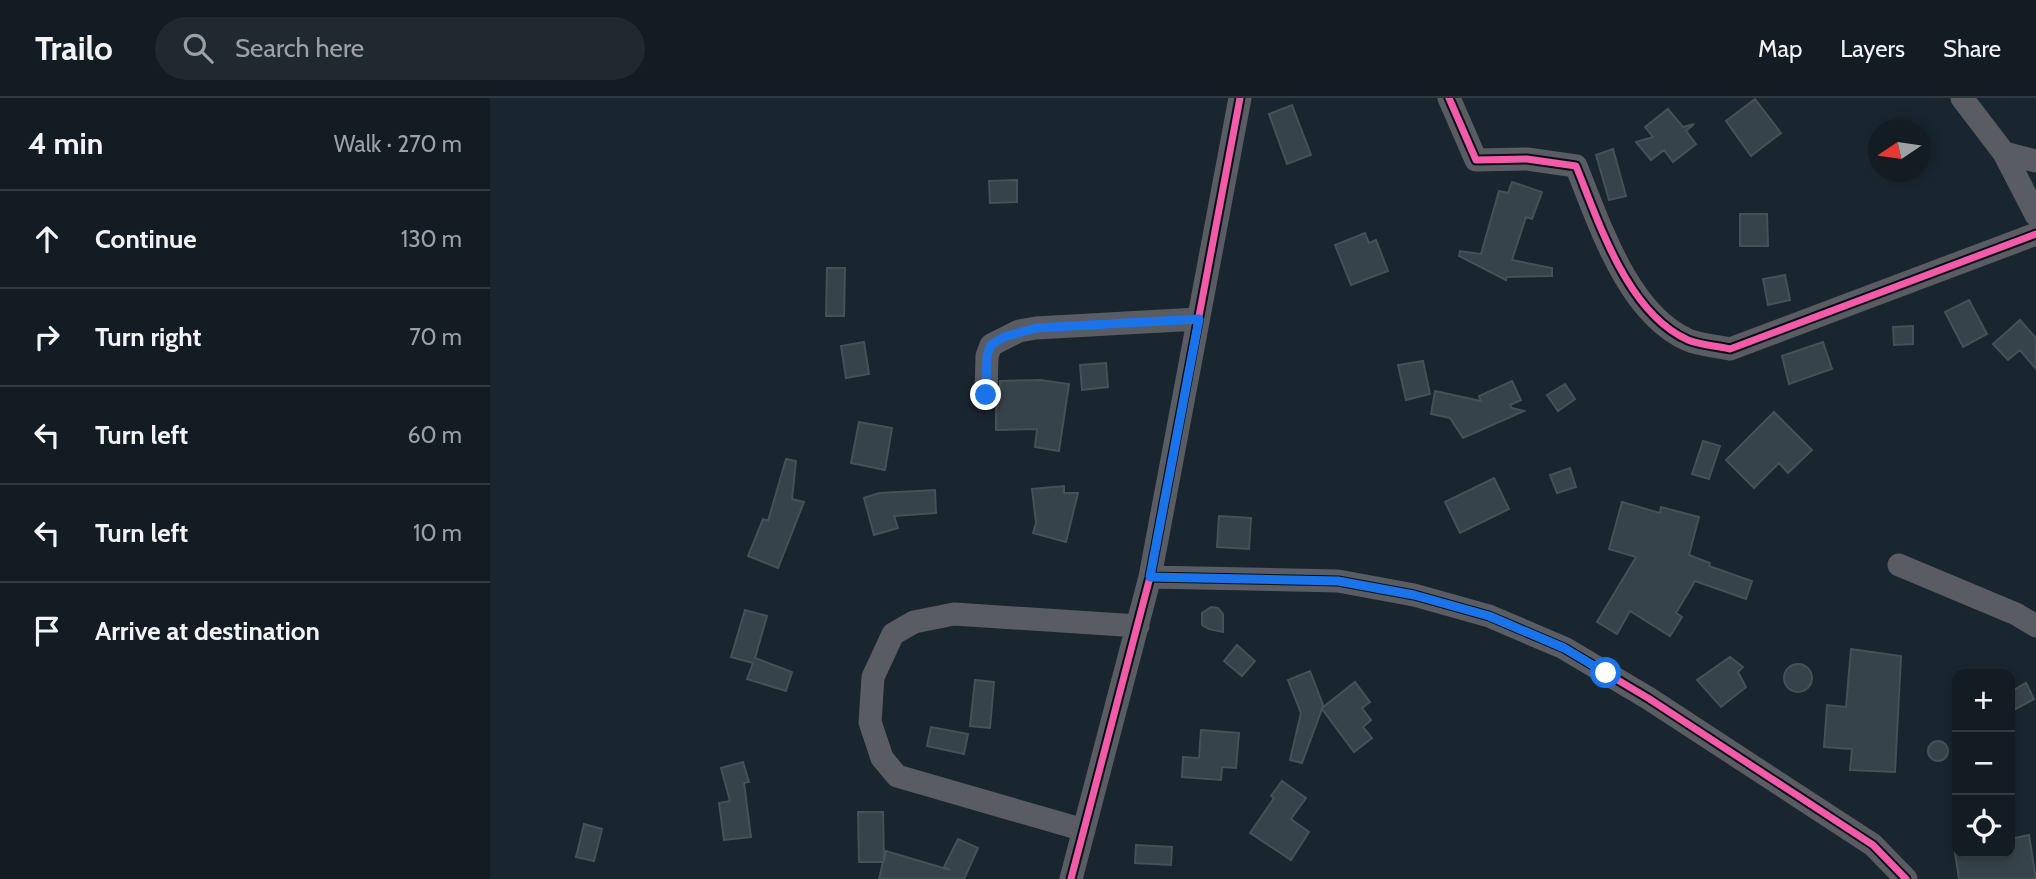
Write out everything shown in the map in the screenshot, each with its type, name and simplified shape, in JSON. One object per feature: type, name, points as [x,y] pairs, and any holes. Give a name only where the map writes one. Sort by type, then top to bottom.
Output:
[{"type":"street","points":[[1071,879],[1150,577],[1240,98]]},
{"type":"street","points":[[1449,98],[1476,160],[1527,159],[1576,166],[1606,241],[1630,287],[1660,321],[1688,340],[1730,349],[2036,234]]},
{"type":"street","points":[[1962,98],[2004,153],[2036,215]]},
{"type":"street","points":[[2004,153],[2036,161]]},
{"type":"street","points":[[986,395],[987,356],[991,345],[1019,331],[1199,319]]},
{"type":"street","points":[[1899,565],[2016,614],[2036,626]]},
{"type":"street","points":[[1150,577],[1338,581],[1414,595],[1489,616],[1564,648],[1658,704],[1873,845],[1906,879]]},
{"type":"street","points":[[1084,830],[897,776],[882,758],[870,722],[873,677],[893,634],[914,622],[954,614],[1138,626]]},
{"type":"building","points":[[1755,99],[1781,133],[1751,156],[1726,121]]},
{"type":"building","points":[[1292,105],[1311,155],[1287,164],[1269,114]]},
{"type":"building","points":[[1668,109],[1683,127],[1694,124],[1686,131],[1696,144],[1673,162],[1664,150],[1651,160],[1636,142],[1653,137],[1645,127]]},
{"type":"building","points":[[1613,149],[1626,196],[1609,200],[1596,155]]},
{"type":"building","points":[[1017,180],[1017,202],[990,203],[989,181]]},
{"type":"building","points":[[1512,182],[1542,192],[1532,219],[1526,217],[1512,260],[1552,268],[1552,276],[1507,277],[1506,280],[1459,256],[1460,251],[1481,254],[1499,191],[1508,193]]},
{"type":"building","points":[[1740,214],[1767,214],[1768,246],[1740,246]]},
{"type":"building","points":[[1365,233],[1369,243],[1376,240],[1388,271],[1351,285],[1335,245]]},
{"type":"building","points":[[827,268],[845,268],[844,316],[826,316]]},
{"type":"building","points":[[1785,275],[1790,300],[1768,305],[1763,279]]},
{"type":"building","points":[[1969,300],[1987,334],[1963,347],[1945,312]]},
{"type":"building","points":[[2020,320],[2036,338],[2036,369],[2020,350],[2008,360],[1993,344]]},
{"type":"building","points":[[1913,326],[1913,344],[1894,345],[1893,327]]},
{"type":"building","points":[[864,342],[869,374],[846,378],[841,346]]},
{"type":"building","points":[[1823,342],[1832,369],[1789,384],[1782,356]]},
{"type":"building","points":[[1423,361],[1430,394],[1406,400],[1398,365]]},
{"type":"building","points":[[1106,363],[1108,387],[1082,390],[1080,365]]},
{"type":"building","points":[[1040,380],[1069,384],[1059,451],[1035,447],[1037,429],[996,430],[996,404],[1000,396],[1000,381]]},
{"type":"building","points":[[1512,381],[1521,400],[1510,405],[1524,411],[1463,438],[1450,418],[1431,414],[1435,391],[1481,401],[1479,396]]},
{"type":"building","points":[[1565,384],[1575,399],[1558,411],[1547,395]]},
{"type":"building","points":[[1774,412],[1812,450],[1788,473],[1779,463],[1754,488],[1726,460]]},
{"type":"building","points":[[859,422],[892,428],[885,470],[851,463]]},
{"type":"building","points":[[1703,441],[1720,446],[1709,479],[1692,474]]},
{"type":"building","points":[[786,459],[796,461],[792,499],[804,502],[778,568],[748,556],[763,519],[768,521]]},
{"type":"building","points":[[1570,468],[1576,487],[1557,493],[1550,475]]},
{"type":"building","points":[[1494,478],[1509,509],[1460,533],[1445,502]]},
{"type":"building","points":[[1064,486],[1064,493],[1078,493],[1066,542],[1033,533],[1036,523],[1032,489]]},
{"type":"building","points":[[935,490],[936,513],[894,516],[898,528],[874,535],[864,498],[879,493]]},
{"type":"building","points":[[1622,502],[1660,513],[1661,507],[1699,517],[1689,555],[1710,563],[1709,566],[1752,581],[1746,599],[1695,581],[1676,613],[1682,617],[1670,636],[1630,611],[1617,634],[1597,622],[1636,557],[1609,549]]},
{"type":"building","points":[[1219,516],[1251,518],[1249,549],[1217,547]]},
{"type":"building","points":[[1211,607],[1218,608],[1223,614],[1223,632],[1202,625],[1202,613]]},
{"type":"building","points":[[745,610],[767,616],[755,658],[792,672],[786,691],[747,679],[753,663],[731,657]]},
{"type":"building","points":[[1237,645],[1255,661],[1242,676],[1224,661]]},
{"type":"building","points":[[1851,649],[1901,656],[1895,772],[1850,770],[1852,749],[1824,747],[1827,705],[1846,707]]},
{"type":"building","points":[[1730,657],[1743,667],[1738,672],[1746,687],[1721,707],[1697,680]]},
{"type":"building","points":[[1798,664],[1808,668],[1812,678],[1808,688],[1798,692],[1788,688],[1784,678],[1788,668]]},
{"type":"building","points":[[1310,671],[1322,708],[1355,682],[1370,702],[1362,708],[1371,720],[1363,727],[1372,738],[1354,752],[1322,709],[1302,763],[1290,760],[1301,713],[1288,680]]},
{"type":"building","points":[[975,680],[994,682],[990,728],[970,726]]},
{"type":"building","points":[[2026,683],[2034,699],[2015,709],[2015,689]]},
{"type":"building","points":[[931,727],[968,734],[964,754],[927,746]]},
{"type":"building","points":[[1201,730],[1239,733],[1236,768],[1222,767],[1221,780],[1182,777],[1183,757],[1199,758]]},
{"type":"building","points":[[1934,741],[1942,741],[1948,751],[1942,761],[1934,761],[1928,755],[1928,747]]},
{"type":"building","points":[[743,762],[749,782],[744,783],[751,837],[724,840],[719,803],[730,801],[721,768]]},
{"type":"building","points":[[1282,781],[1306,798],[1291,819],[1309,832],[1291,860],[1250,833]]},
{"type":"building","points":[[858,812],[883,812],[884,861],[886,851],[950,870],[944,867],[958,839],[978,848],[964,879],[879,879],[883,862],[859,862]]},
{"type":"building","points":[[584,824],[602,829],[594,861],[576,857]]},
{"type":"building","points":[[2029,835],[2036,879],[1959,879],[1956,858],[2015,858],[2015,838]]},
{"type":"building","points":[[1136,845],[1172,847],[1171,865],[1135,863]]},
{"type":"cycle path","points":[[1071,879],[1150,577],[1240,98]]},
{"type":"cycle path","points":[[1449,98],[1476,160],[1527,159],[1576,166],[1605,239],[1632,288],[1648,309],[1667,327],[1698,343],[1730,349],[2036,234]]},
{"type":"cycle path","points":[[1150,577],[1338,581],[1414,595],[1489,616],[1564,648],[1648,698],[1873,845],[1906,879]]},
{"type":"route","points":[[986,395],[987,356],[991,345],[1019,331],[1199,319],[1150,577],[1338,581],[1414,595],[1489,616],[1564,648],[1606,673]]}]
